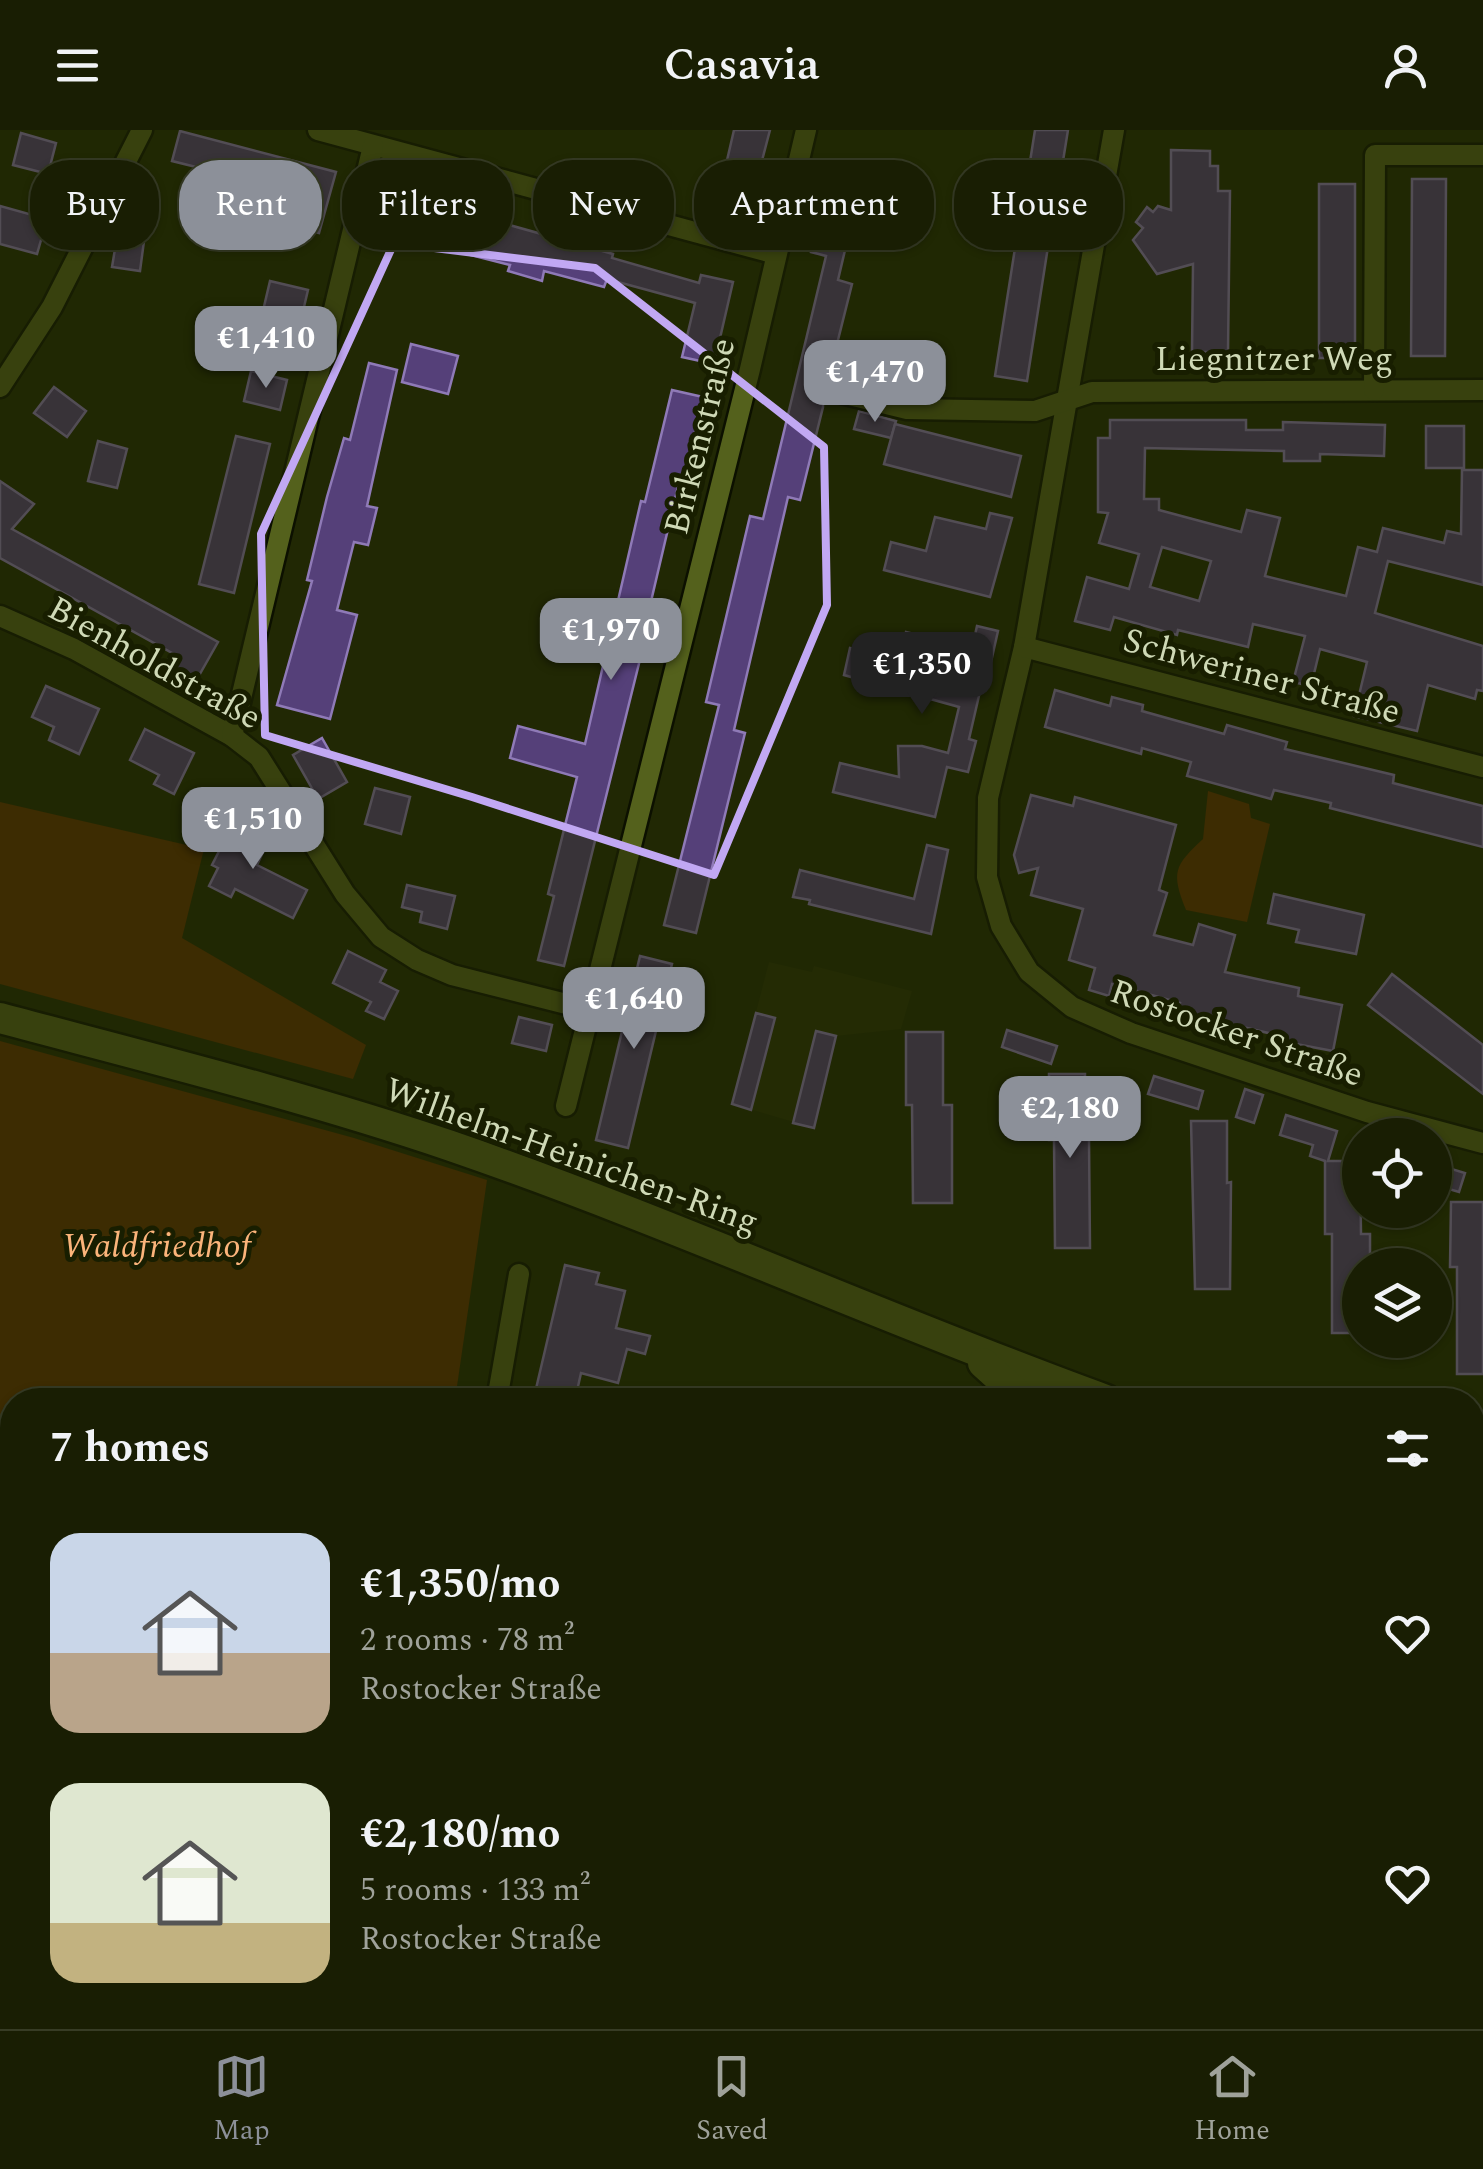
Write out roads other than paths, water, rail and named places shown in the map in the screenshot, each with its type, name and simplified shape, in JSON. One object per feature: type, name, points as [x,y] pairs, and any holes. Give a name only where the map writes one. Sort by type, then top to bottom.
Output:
[{"type":"main road","name":"Wilhelm-Heinichen-Ring","points":[[0,1018],[448,1145],[748,1258],[1072,1388]]},
{"type":"main road","points":[[965,1348],[1010,1388]]},
{"type":"street","points":[[0,387],[52,307],[142,130]]},
{"type":"street","points":[[318,130],[776,254]]},
{"type":"street","name":"Birkenstraße","points":[[566,1106],[806,130]]},
{"type":"street","name":"Rostocker Straße","points":[[1114,130],[1024,648],[988,798],[987,877],[1001,926],[1030,972],[1072,1006],[1130,1034],[1368,1112],[1483,1143]]},
{"type":"street","points":[[232,736],[374,146]]},
{"type":"street","points":[[1374,390],[1375,155],[1483,155]]},
{"type":"street","points":[[825,389],[907,408],[1034,410],[1068,400]]},
{"type":"street","name":"Liegnitzer Weg","points":[[1068,400],[1092,392],[1483,390]]},
{"type":"street","name":"Bienholdstraße","points":[[0,616],[74,649],[232,736],[266,767],[346,894],[381,937],[417,960],[452,975],[590,1010]]},
{"type":"street","name":"Schweriner Straße","points":[[1024,648],[1483,768]]},
{"type":"street","points":[[499,1388],[519,1274]]},
{"type":"park label","name":"Waldfriedhof","points":[[157,1245]]}]
